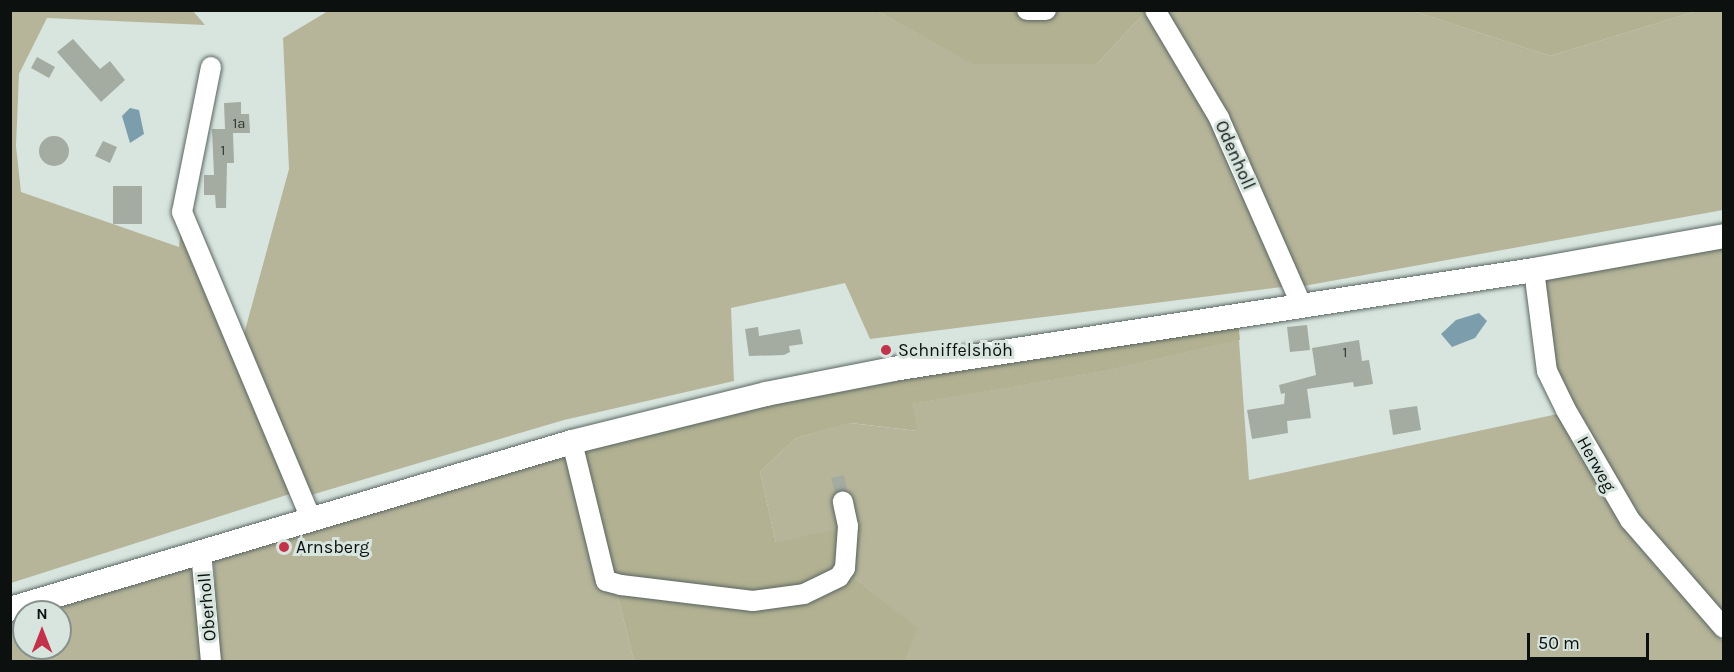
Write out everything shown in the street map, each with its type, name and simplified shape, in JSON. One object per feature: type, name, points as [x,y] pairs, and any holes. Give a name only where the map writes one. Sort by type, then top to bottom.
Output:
[{"type":"main road","points":[[10,609],[572,442],[766,394],[893,369],[1534,270],[1724,236]]},
{"type":"street","points":[[1027,10],[1046,10]]},
{"type":"street","name":"Odenholl","points":[[1155,10],[1219,118],[1302,306]]},
{"type":"street","points":[[211,67],[182,212],[311,519]]},
{"type":"street","name":"Herweg","points":[[1534,270],[1546,371],[1566,410],[1630,520],[1724,628]]},
{"type":"street","points":[[572,442],[606,581],[753,601],[804,594],[839,578],[845,568],[848,526],[843,502]]},
{"type":"street","name":"Oberholl","points":[[201,552],[211,662]]},
{"type":"green space","points":[[11,11],[193,11],[205,25],[47,18],[19,74],[16,146],[21,192],[179,247],[181,228],[296,492],[11,583]]},
{"type":"green space","points":[[328,11],[877,11],[973,64],[1097,64],[1146,11],[1217,119],[1289,286],[870,339],[845,283],[731,308],[734,381],[564,420],[311,495],[241,345],[289,169],[283,38]]},
{"type":"green space","points":[[877,11],[1146,11],[1097,64],[972,64]]},
{"type":"green space","points":[[1158,11],[1413,11],[1550,56],[1697,11],[1723,11],[1723,210],[1298,287]]},
{"type":"green space","points":[[1413,11],[1697,11],[1550,56]]},
{"type":"green space","points":[[1723,243],[1723,621],[1619,496],[1554,366],[1537,280]]},
{"type":"green space","points":[[1238,321],[1240,340],[1105,371],[912,404],[918,431],[851,423],[796,438],[760,472],[776,543],[863,523],[855,578],[917,628],[906,661],[634,661],[580,445],[761,405]]},
{"type":"green space","points":[[1239,340],[1249,480],[1562,413],[1611,502],[1723,642],[1723,661],[906,661],[916,628],[855,578],[776,543],[760,472],[796,438],[850,423],[917,431],[911,404],[1104,371]]},
{"type":"green space","points":[[580,445],[634,661],[218,661],[214,559]]},
{"type":"green space","points":[[191,566],[199,574],[207,661],[11,661],[10,617],[12,616],[12,660],[72,660],[72,600],[70,600]]},
{"type":"water","points":[[130,108],[139,110],[144,134],[130,143],[122,116]]},
{"type":"water","points":[[1479,313],[1487,321],[1475,338],[1452,347],[1441,334],[1456,320]]},
{"type":"building","points":[[73,39],[100,69],[110,61],[125,80],[101,102],[57,52]]},
{"type":"building","points":[[37,57],[55,67],[49,78],[31,68]]},
{"type":"building","points":[[241,102],[241,114],[249,114],[250,133],[233,133],[234,163],[227,163],[226,208],[216,208],[215,195],[204,195],[204,175],[214,175],[212,129],[225,129],[224,103]]},
{"type":"building","points":[[54,136],[65,140],[69,151],[65,162],[54,166],[43,162],[39,151],[43,140]]},
{"type":"building","points":[[103,141],[117,147],[110,163],[95,156]]},
{"type":"building","points":[[113,186],[142,186],[142,224],[113,224]]},
{"type":"building","points":[[1307,325],[1310,350],[1290,352],[1287,327]]},
{"type":"building","points":[[758,327],[759,336],[800,329],[803,344],[789,346],[790,352],[784,355],[749,356],[745,329]]},
{"type":"building","points":[[1359,340],[1362,361],[1369,360],[1373,384],[1354,387],[1353,382],[1307,389],[1311,418],[1287,421],[1288,433],[1252,439],[1247,410],[1284,404],[1285,393],[1281,394],[1279,385],[1316,375],[1312,348]]},
{"type":"building","points":[[1417,406],[1421,430],[1393,435],[1389,410]]},
{"type":"building","points":[[844,475],[847,491],[835,493],[831,478]]},
{"type":"place","name":"Schniffelshöh","points":[[886,350]]},
{"type":"place","name":"Arnsberg","points":[[284,547]]}]
